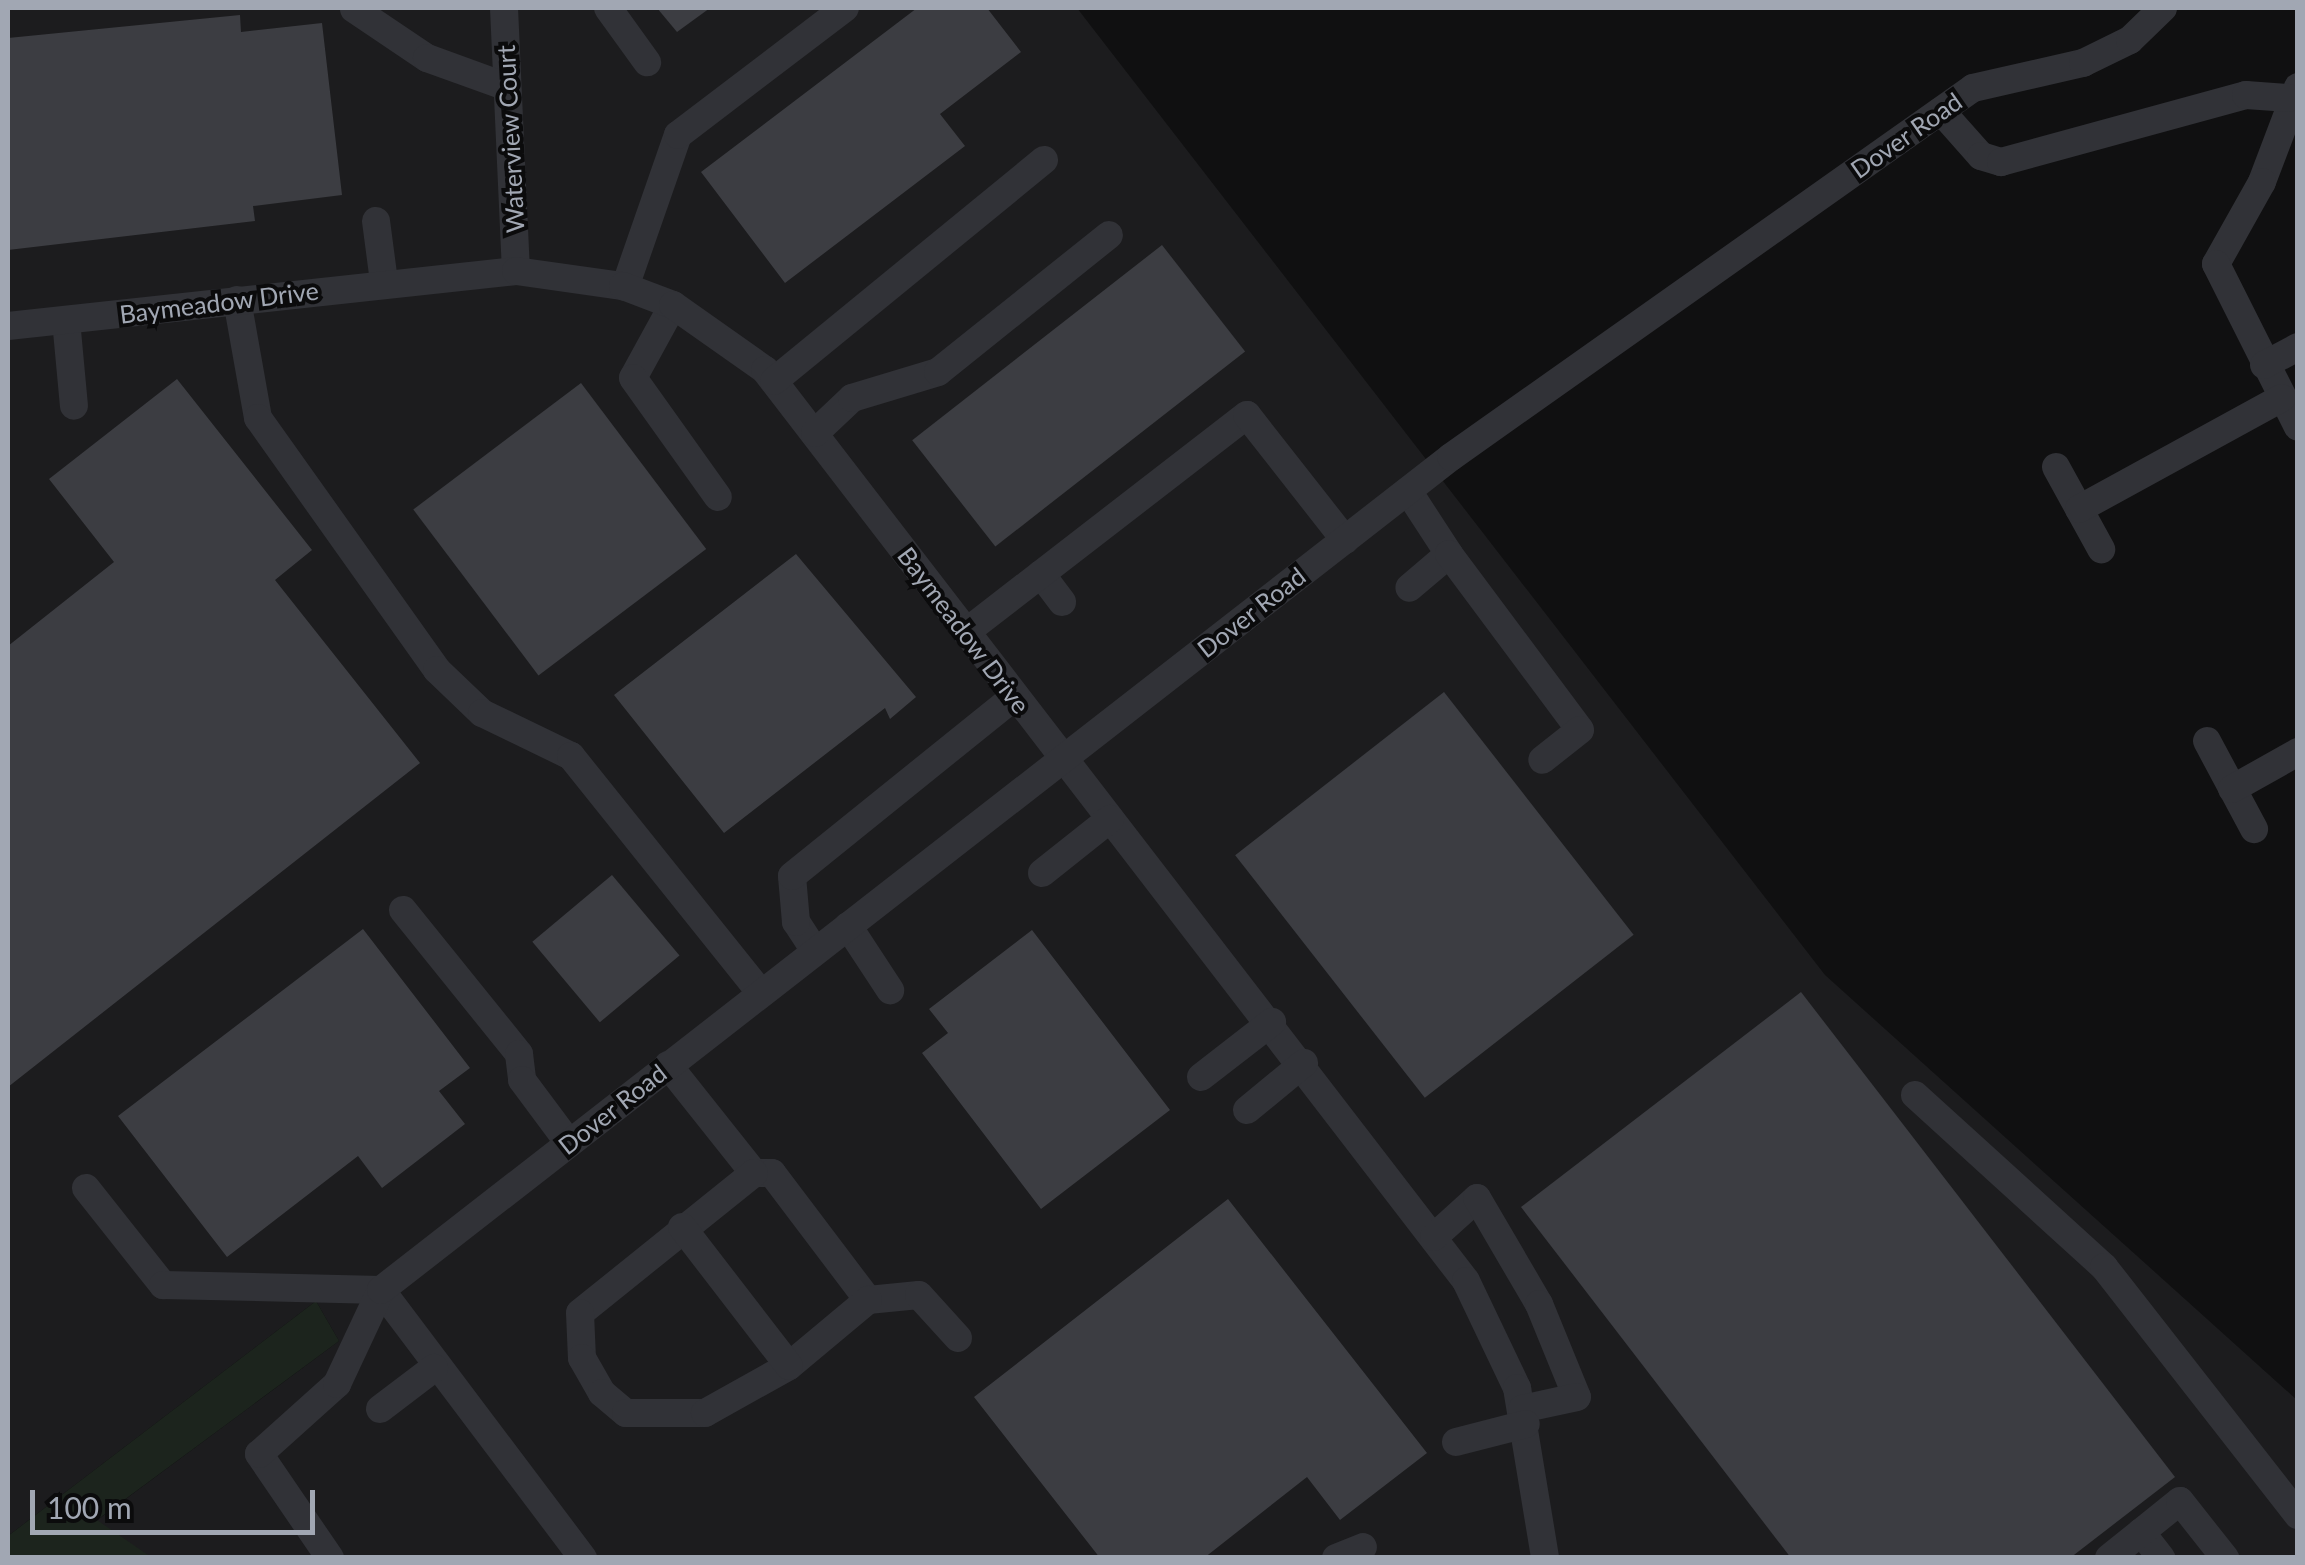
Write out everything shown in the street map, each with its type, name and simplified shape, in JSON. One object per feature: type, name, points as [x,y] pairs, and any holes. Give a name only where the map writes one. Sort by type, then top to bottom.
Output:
[{"type":"street","name":"Waterview Court","points":[[504,8],[516,271]]},
{"type":"street","points":[[608,8],[648,62]]},
{"type":"street","points":[[625,287],[678,136],[846,8]]},
{"type":"street","name":"Dover Road","points":[[381,1290],[1408,491],[1973,88],[2082,63],[2130,40],[2163,8]]},
{"type":"street","points":[[354,10],[427,58],[507,87]]},
{"type":"street","points":[[1941,110],[1981,156],[2000,162],[2246,94],[2294,92],[2262,182],[2216,264],[2298,427]]},
{"type":"street","points":[[774,381],[1044,160]]},
{"type":"street","points":[[376,221],[384,282]]},
{"type":"street","points":[[815,433],[852,398],[938,372],[1109,235]]},
{"type":"street","name":"Baymeadow Drive","points":[[8,326],[384,282],[516,271],[625,287],[673,305],[774,381],[1062,758],[1304,1063],[1466,1281],[1524,1416],[1545,1558]]},
{"type":"street","points":[[237,300],[258,418],[438,670],[482,712],[571,756],[761,993]]},
{"type":"street","points":[[673,305],[633,378],[718,497]]},
{"type":"street","points":[[66,320],[74,406]]},
{"type":"street","points":[[2264,365],[2298,347]]},
{"type":"street","points":[[2079,509],[2282,398]]},
{"type":"street","points":[[966,632],[1247,415],[1345,540]]},
{"type":"street","points":[[2056,467],[2102,550]]},
{"type":"street","points":[[1408,491],[1448,554],[1580,730],[1542,760]]},
{"type":"street","points":[[1409,588],[1448,554]]},
{"type":"street","points":[[1040,574],[1062,602]]},
{"type":"street","points":[[815,950],[796,922],[792,876],[1015,696]]},
{"type":"street","points":[[2206,741],[2254,829]]},
{"type":"street","points":[[2232,788],[2298,752]]},
{"type":"street","points":[[1042,873],[1110,818]]},
{"type":"street","points":[[402,910],[519,1054],[522,1080],[569,1143]]},
{"type":"street","points":[[848,926],[890,990]]},
{"type":"street","points":[[1201,1077],[1272,1022]]},
{"type":"street","points":[[1247,1110],[1304,1063]]},
{"type":"street","points":[[668,1065],[754,1172]]},
{"type":"street","points":[[1915,1095],[2104,1267],[2298,1515]]},
{"type":"street","points":[[868,1300],[772,1173],[754,1172],[580,1313],[582,1358],[602,1394],[626,1413],[690,1415],[789,1366],[868,1300],[920,1295],[958,1338]]},
{"type":"street","points":[[86,1188],[162,1285],[381,1290]]},
{"type":"street","points":[[1434,1237],[1477,1198],[1532,1290],[1577,1396],[1456,1442]]},
{"type":"street","points":[[682,1227],[789,1366]]},
{"type":"street","points":[[381,1290],[434,1368],[583,1558]]},
{"type":"street","points":[[330,1558],[259,1454],[337,1384],[381,1290]]},
{"type":"street","points":[[380,1409],[434,1368]]},
{"type":"street","points":[[2109,1558],[2180,1501],[2225,1558]]},
{"type":"street","points":[[2141,1532],[2162,1558]]},
{"type":"street","points":[[1336,1558],[1363,1547]]},
{"type":"shaded area","points":[[8,8],[1077,8],[1825,975],[2297,1400],[2297,1557],[151,1558],[96,1521],[339,1341],[316,1301],[8,1536]]},
{"type":"shaded area","points":[[316,1301],[339,1341],[97,1520],[151,1557],[8,1558],[8,1536]]},
{"type":"building","points":[[657,8],[710,8],[677,32]]},
{"type":"building","points":[[917,8],[987,8],[1021,52],[940,114],[965,146],[785,283],[701,172]]},
{"type":"building","points":[[240,15],[241,32],[322,23],[342,195],[253,206],[255,221],[8,250],[8,38]]},
{"type":"building","points":[[1162,245],[1245,351],[995,547],[912,440]]},
{"type":"building","points":[[177,379],[312,550],[275,580],[420,763],[8,1087],[8,646],[114,562],[49,479]]},
{"type":"building","points":[[581,383],[706,549],[538,675],[413,509]]},
{"type":"building","points":[[796,554],[916,697],[890,719],[885,708],[724,833],[614,695]]},
{"type":"building","points":[[1444,692],[1634,935],[1425,1098],[1235,855]]},
{"type":"building","points":[[612,875],[679,955],[600,1022],[532,942]]},
{"type":"building","points":[[363,929],[470,1068],[439,1091],[465,1124],[382,1188],[358,1156],[227,1257],[118,1116]]},
{"type":"building","points":[[1032,930],[1170,1110],[1041,1209],[922,1053],[948,1033],[929,1009]]},
{"type":"building","points":[[1801,992],[2175,1477],[2070,1558],[1791,1558],[1521,1207]]},
{"type":"building","points":[[1228,1199],[1427,1453],[1340,1520],[1307,1477],[1204,1558],[1100,1558],[974,1397]]}]
